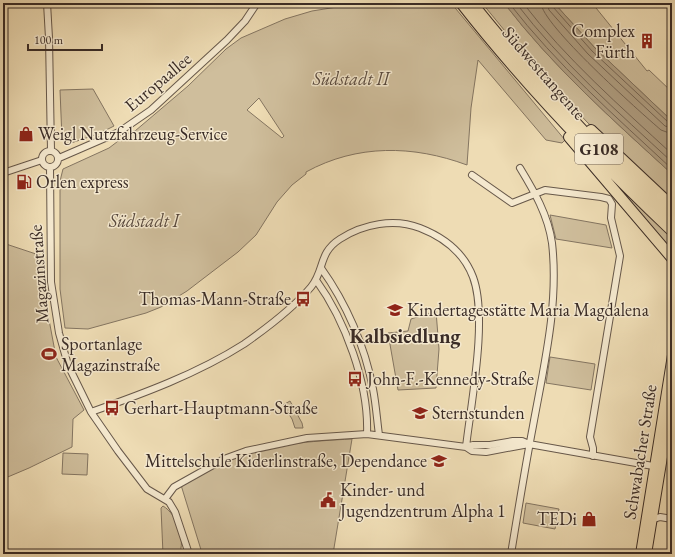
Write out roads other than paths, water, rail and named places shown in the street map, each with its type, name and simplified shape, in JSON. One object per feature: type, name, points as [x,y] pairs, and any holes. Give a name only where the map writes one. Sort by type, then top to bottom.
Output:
[{"type":"highway","name":"Südwesttangente","points":[[461,3],[549,107],[596,157],[672,231]]},
{"type":"highway","name":"Südwesttangente","points":[[472,3],[531,74],[603,153],[672,219]]},
{"type":"highway","points":[[531,74],[562,101],[608,148],[672,206]]},
{"type":"highway","points":[[549,107],[562,129],[668,251],[672,258]]},
{"type":"main road","name":"Schwabacher Straße","points":[[640,554],[653,466],[672,360]]},
{"type":"main road","name":"Schwabacher Straße","points":[[647,554],[672,402]]},
{"type":"street","points":[[47,3],[51,151]]},
{"type":"street","name":"Europaallee","points":[[59,158],[119,132],[151,110],[228,40],[246,21],[257,3]]},
{"type":"street","points":[[42,160],[46,166],[50,167],[56,165],[59,158],[56,153],[51,151]]},
{"type":"street","points":[[3,173],[42,160],[44,155],[51,151]]},
{"type":"street","name":"Magazinstraße","points":[[50,167],[51,282],[58,333],[68,365],[91,412],[143,484],[147,489],[164,498],[175,512],[189,554]]},
{"type":"street","points":[[511,554],[550,330],[554,288],[551,241],[536,194],[520,168]]},
{"type":"street","points":[[472,175],[512,203],[545,190],[601,197],[609,199],[612,204],[611,218],[620,256],[590,437],[593,448],[593,456]]},
{"type":"street","points":[[91,412],[183,376],[238,347],[271,323],[310,288],[316,280],[325,254],[339,240],[364,227],[386,224],[414,226],[433,234],[446,242],[463,259],[473,278],[479,299],[477,351],[466,447]]},
{"type":"street","points":[[321,268],[345,306],[358,339],[374,390],[379,435]]},
{"type":"street","points":[[316,280],[334,310],[354,356],[367,415],[367,434]]},
{"type":"street","points":[[164,498],[174,487],[224,459],[246,451],[307,438],[367,434],[466,447],[472,451],[486,452],[529,444],[653,466]]},
{"type":"street","points":[[644,526],[653,518],[660,516],[672,519]]},
{"type":"water","points":[[504,3],[554,3],[595,48],[672,121],[672,174],[563,71],[523,27]]},
{"type":"place","name":"Complex Fürth","points":[[647,41]]},
{"type":"place","name":"Weigl Nutzfahrzeug-Service","points":[[26,134]]},
{"type":"place","name":"Orlen express","points":[[24,182]]},
{"type":"place","name":"Thomas-Mann-Straße","points":[[303,299]]},
{"type":"place","name":"Kindertagesstätte Maria Magdalena","points":[[395,310]]},
{"type":"place","name":"Sportanlage Magazinstraße","points":[[49,354]]},
{"type":"place","name":"John-F.-Kennedy-Straße","points":[[355,379]]},
{"type":"place","name":"Gerhart-Hauptmann-Straße","points":[[112,408]]},
{"type":"place","name":"Sternstunden","points":[[420,413]]},
{"type":"place","name":"Mittelschule Kiderlinstraße, Dependance","points":[[439,461]]},
{"type":"place","name":"Kinder- und Jugendzentrum Alpha 1","points":[[328,500]]},
{"type":"place","name":"TEDi","points":[[589,519]]},
{"type":"district","name":"Kalbsiedlung","points":[[405,336]]},
{"type":"park label","name":"Südstadt II","points":[[351,79]]},
{"type":"park label","name":"Südstadt I","points":[[144,221]]}]
